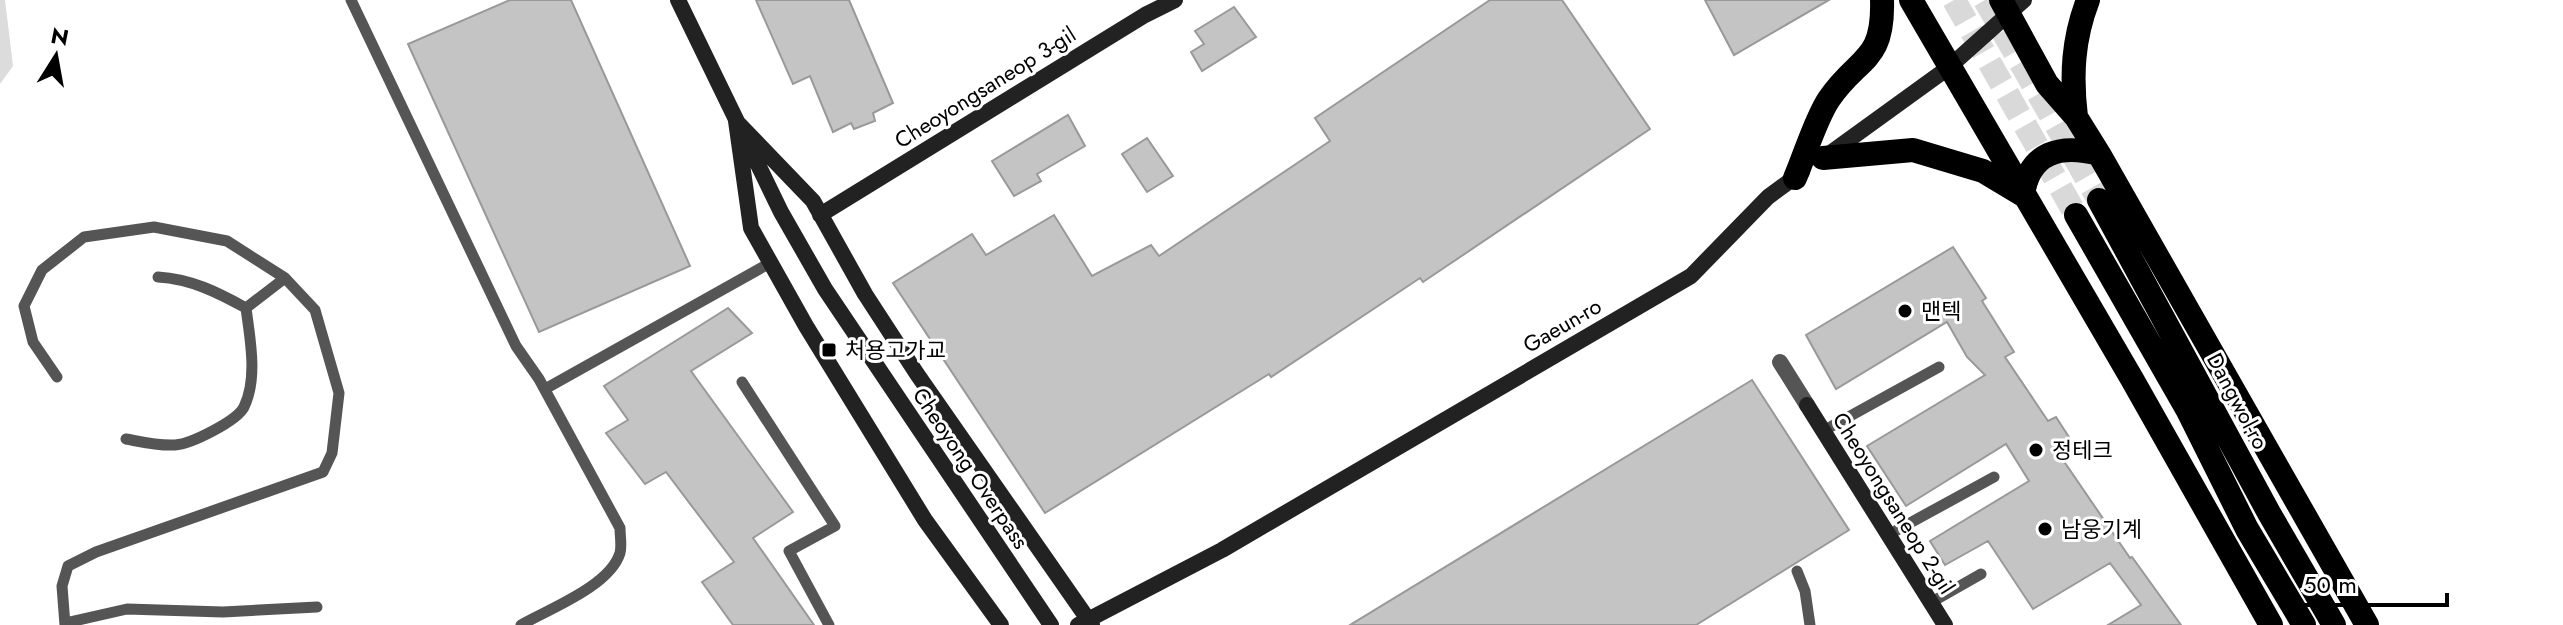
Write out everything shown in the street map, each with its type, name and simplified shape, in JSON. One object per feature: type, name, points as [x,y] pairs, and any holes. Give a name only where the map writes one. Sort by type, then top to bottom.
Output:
[{"type":"highway","points":[[1795,178],[1829,99],[1874,52],[1883,21],[1882,0]]},
{"type":"highway","points":[[1911,0],[2271,625]]},
{"type":"highway","points":[[2076,117],[2072,83],[2074,49],[2088,0]]},
{"type":"highway","points":[[2012,5],[2047,84],[2076,117],[2099,154],[2367,625]]},
{"type":"highway","points":[[2023,195],[2026,179],[2034,165],[2047,155],[2080,149],[2099,154]]},
{"type":"highway","points":[[1823,158],[1913,150],[1983,171],[2023,195]]},
{"type":"highway","name":"Dangwol-ro","points":[[2099,200],[2269,513],[2334,625]]},
{"type":"highway","points":[[2076,215],[2187,409],[2247,529],[2304,625]]},
{"type":"main road","name":"Cheoyong Overpass","points":[[678,0],[781,212],[825,289],[1051,625]]},
{"type":"main road","name":"Cheoyongsaneop 3-gil","points":[[820,215],[1141,8],[1175,0]]},
{"type":"main road","name":"Gaeun-ro","points":[[1086,623],[1222,550],[1691,276],[1768,197],[1948,68],[2012,5]]},
{"type":"main road","points":[[736,121],[813,201],[865,294],[1086,623]]},
{"type":"main road","points":[[736,121],[751,228],[806,326],[925,520],[1001,625]]},
{"type":"main road","name":"Cheoyongsaneop 2-gil","points":[[1807,405],[1945,625]]},
{"type":"street","points":[[1780,362],[1807,405]]},
{"type":"lane","points":[[351,0],[516,346],[545,389],[620,528],[621,550],[613,568],[591,587],[521,625]]},
{"type":"lane","points":[[57,377],[33,342],[24,306],[42,270],[84,237],[154,227],[227,241],[285,278],[315,310],[339,393],[332,453],[323,472],[96,552],[68,566],[62,586],[65,624],[127,609],[223,612],[317,607]]},
{"type":"lane","points":[[545,389],[770,263]]},
{"type":"lane","points":[[158,277],[179,278],[216,290],[246,308]]},
{"type":"lane","points":[[246,308],[285,278]]},
{"type":"lane","points":[[126,439],[154,445],[179,445],[221,427],[244,409],[251,377],[251,342],[246,308]]},
{"type":"lane","points":[[1823,431],[1939,367]]},
{"type":"lane","points":[[742,382],[835,526],[789,551],[829,625]]},
{"type":"lane","points":[[1888,535],[1994,477]]},
{"type":"lane","points":[[1797,571],[1805,591],[1810,625]]},
{"type":"lane","points":[[1930,603],[1981,574]]},
{"type":"shaded area","points":[[0,0],[5,0],[13,66],[0,84]]},
{"type":"building","points":[[510,0],[571,0],[690,266],[539,332],[408,44]]},
{"type":"building","points":[[756,0],[849,0],[893,103],[873,113],[875,121],[854,129],[851,123],[833,132],[810,76],[793,84]]},
{"type":"building","points":[[1490,0],[1562,0],[1650,129],[1423,282],[1420,278],[1271,377],[1269,374],[1045,513],[893,283],[972,234],[986,255],[1054,215],[1092,276],[1151,245],[1159,256],[1330,141],[1315,118]]},
{"type":"building","points":[[1705,0],[1829,0],[1734,55]]},
{"type":"building","points":[[1234,7],[1256,37],[1202,71],[1191,52],[1204,44],[1195,31]]},
{"type":"building","points":[[1068,115],[1085,146],[1037,174],[1041,181],[1014,196],[992,161]]},
{"type":"building","points":[[1147,138],[1173,176],[1147,192],[1122,154]]},
{"type":"building","points":[[1953,247],[1986,298],[1982,301],[2014,352],[2005,357],[2048,421],[2056,417],[2076,448],[2061,457],[2130,558],[2181,625],[2108,625],[2141,605],[2110,563],[2033,609],[1988,541],[1945,565],[1930,541],[2029,481],[2006,444],[1906,506],[1867,446],[1985,375],[1967,357],[1947,322],[1836,389],[1806,335]]},
{"type":"building","points":[[728,308],[752,333],[691,371],[793,512],[753,538],[814,625],[733,625],[702,582],[734,562],[666,472],[645,484],[606,433],[628,420],[604,386]]},
{"type":"building","points":[[1752,380],[1849,530],[1696,625],[1350,625]]},
{"type":"tunnel","points":[[1954,0],[2076,215]]},
{"type":"tunnel","points":[[1985,0],[2099,200]]},
{"type":"place","name":"맨텍","points":[[1905,311]]},
{"type":"place","name":"처용고가교","points":[[829,350]]},
{"type":"place","name":"정테크","points":[[2036,450]]},
{"type":"place","name":"남웅기계","points":[[2045,529]]}]
